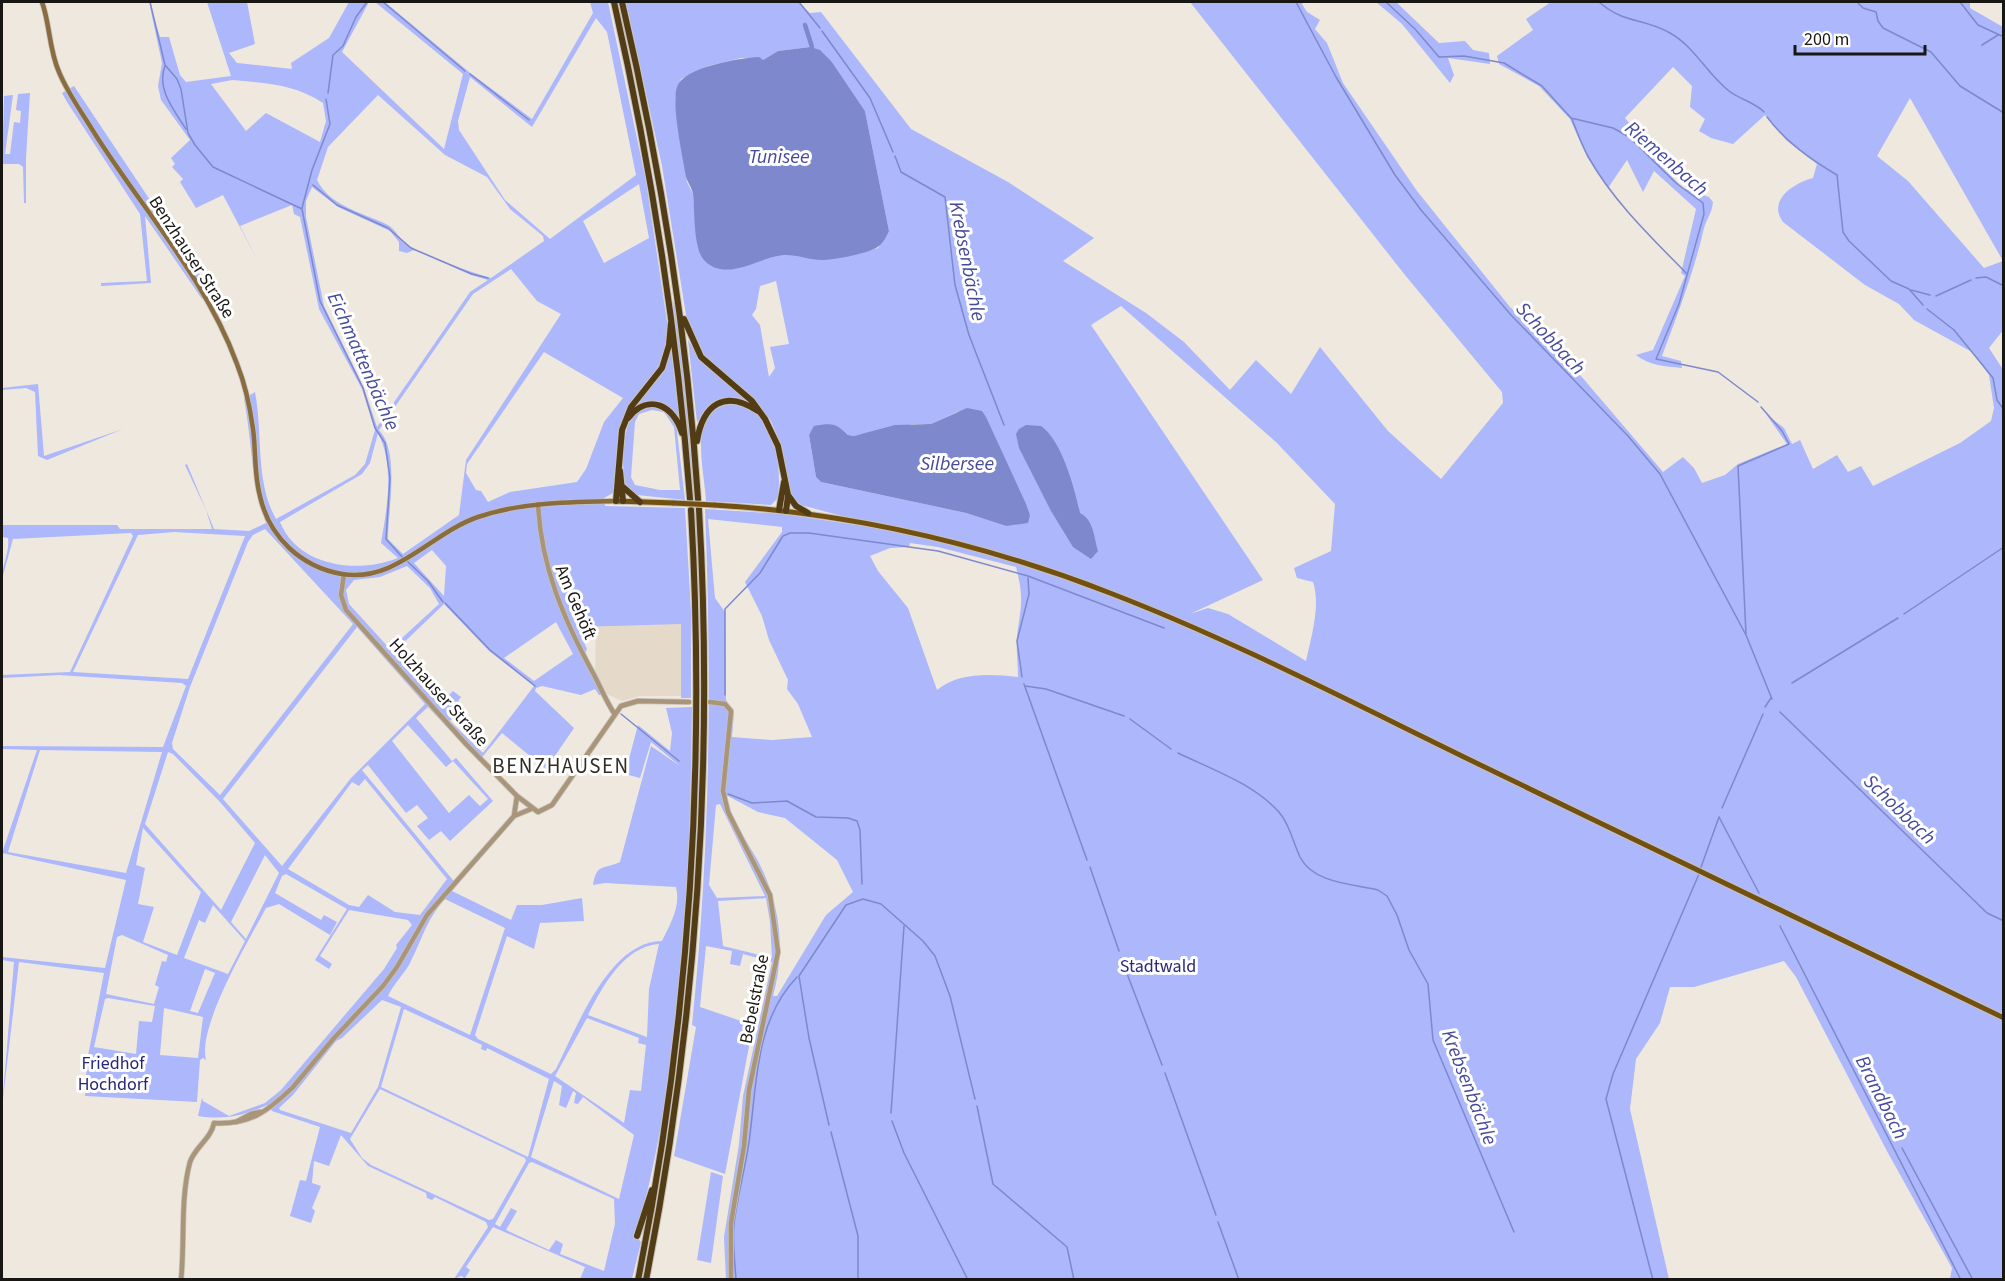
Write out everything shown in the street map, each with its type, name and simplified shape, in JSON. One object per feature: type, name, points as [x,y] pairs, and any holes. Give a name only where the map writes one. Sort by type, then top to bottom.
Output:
[{"type":"highway","points":[[614,2],[648,166],[672,314],[690,498]]},
{"type":"highway","points":[[622,2],[651,133],[679,301],[698,499]]},
{"type":"highway","points":[[679,301],[692,341],[701,357],[752,401],[761,413],[778,446],[788,495],[792,502],[808,513]]},
{"type":"highway","points":[[619,501],[624,423],[631,407],[656,378],[664,362],[669,345],[672,314]]},
{"type":"highway","points":[[695,453],[701,423],[713,406],[734,400],[748,404],[761,413]]},
{"type":"highway","points":[[624,423],[641,407],[662,406],[676,418],[686,448]]},
{"type":"highway","points":[[619,501],[623,487],[620,467]]},
{"type":"highway","points":[[779,510],[784,481]]},
{"type":"highway","points":[[623,487],[640,502]]},
{"type":"highway","points":[[786,511],[788,495]]},
{"type":"highway","points":[[646,1280],[678,1091],[698,906],[705,711],[699,509]]},
{"type":"highway","points":[[638,1280],[656,1181],[677,1035],[692,862],[697,700],[691,510]]},
{"type":"highway","points":[[638,1236],[656,1181]]},
{"type":"main road","name":"Benzhauser Straße","points":[[42,2],[55,61],[68,89],[110,158],[192,276],[230,344],[247,396],[253,428],[258,489],[267,518],[288,548],[315,565],[344,574],[371,573],[402,562],[475,518],[514,507],[538,504],[619,501]]},
{"type":"main road","points":[[619,501],[779,510],[857,522],[966,546],[1110,593],[1246,652],[2004,1018]]},
{"type":"street","name":"Am Gehöft","points":[[538,504],[542,549],[551,583],[572,634],[614,713]]},
{"type":"street","name":"Holzhauser Straße","points":[[344,574],[341,595],[346,610],[531,809]]},
{"type":"street","points":[[181,1280],[189,1170],[195,1152],[209,1135],[214,1123],[242,1123],[286,1094],[383,986],[437,902],[514,816],[531,809],[541,812],[552,806],[619,708],[638,701],[689,702]]},
{"type":"street","name":"Bebelstraße","points":[[711,702],[721,702],[729,707],[732,716],[723,798],[770,895],[778,952],[749,1090],[729,1238],[731,1280]]},
{"type":"street","points":[[610,705],[619,708]]},
{"type":"street","points":[[514,816],[517,796]]},
{"type":"shaded area","points":[[681,623],[681,696],[640,696],[622,701],[607,694],[595,671],[596,624]]},
{"type":"green space","name":"Friedhof Hochdorf","points":[[149,2],[160,37],[169,37],[180,75],[186,82],[231,76],[207,2],[247,2],[255,44],[229,53],[237,63],[292,69],[291,63],[329,38],[349,2],[369,2],[342,52],[444,149],[463,74],[375,2],[385,2],[469,72],[532,119],[593,13],[590,2],[608,2],[646,181],[668,328],[666,349],[659,366],[630,404],[621,422],[613,493],[604,498],[605,506],[685,508],[691,611],[691,698],[681,698],[681,624],[577,627],[587,649],[584,655],[601,695],[595,689],[581,695],[542,686],[536,688],[535,691],[574,728],[546,769],[502,733],[479,761],[428,707],[416,718],[452,761],[456,758],[493,801],[450,841],[441,831],[429,840],[417,826],[428,818],[417,805],[406,813],[368,765],[362,770],[457,885],[452,891],[511,920],[517,905],[542,905],[582,898],[584,921],[540,923],[534,949],[507,936],[475,1035],[478,1039],[551,1074],[556,1069],[584,1011],[610,971],[626,955],[643,945],[662,941],[674,915],[677,901],[676,887],[605,883],[593,885],[599,870],[620,862],[651,746],[680,766],[651,742],[640,778],[625,774],[638,725],[670,751],[672,733],[666,708],[692,707],[686,906],[674,1040],[652,1172],[636,1235],[641,1242],[632,1279],[580,1279],[585,1267],[493,1227],[466,1267],[470,1270],[465,1278],[461,1276],[454,1279],[488,1227],[486,1222],[435,1197],[432,1200],[427,1198],[426,1193],[368,1166],[341,1135],[329,1166],[314,1161],[312,1183],[321,1186],[312,1208],[315,1211],[311,1223],[290,1216],[300,1180],[306,1181],[320,1127],[272,1111],[267,1105],[233,1116],[216,1118],[198,1116],[202,1098],[203,1101],[229,1116],[265,1103],[281,1090],[384,969],[397,948],[396,945],[412,925],[408,920],[349,910],[320,956],[332,964],[329,969],[315,960],[347,909],[286,874],[282,876],[275,893],[321,920],[324,915],[337,922],[330,935],[279,904],[266,908],[237,961],[209,1027],[205,1045],[206,1060],[203,1058],[200,1060],[197,1102],[85,1096],[87,1061],[104,973],[19,962],[2,1107],[14,962],[2,960],[2,957],[105,968],[126,880],[2,853],[37,750],[2,749],[2,746],[163,747],[186,686],[182,683],[59,675],[2,678],[2,675],[70,672],[133,536],[131,533],[13,539],[2,579],[8,538],[2,537],[2,525],[117,525],[120,529],[212,529],[206,510],[185,465],[187,464],[214,529],[249,531],[266,523],[257,493],[244,399],[255,392],[262,473],[269,505],[276,519],[355,475],[365,464],[375,430],[362,389],[319,309],[300,217],[294,214],[292,205],[240,226],[259,263],[223,195],[196,208],[180,182],[183,179],[172,167],[175,164],[171,158],[190,140],[161,100],[158,86],[162,63]],"holes":[[[596,18],[607,32],[636,175],[550,239],[505,200],[459,130],[458,121],[470,77],[532,127]],[[232,80],[268,84],[291,88],[312,97],[323,103],[326,121],[320,142],[266,113],[246,131],[211,84]],[[378,95],[445,155],[487,177],[510,209],[543,236],[544,241],[491,278],[446,263],[413,248],[389,226],[347,207],[330,196],[317,180],[328,147]],[[639,184],[649,238],[604,263],[583,221]],[[312,187],[338,207],[390,231],[399,242],[399,251],[407,253],[414,250],[488,280],[470,292],[377,427],[364,388],[324,306],[306,217],[306,201]],[[511,269],[537,301],[561,314],[466,460],[459,515],[403,554],[388,539],[391,482],[389,452],[379,430],[473,294]],[[544,352],[623,398],[604,422],[586,469],[577,482],[510,492],[488,502],[481,491],[476,490],[466,473],[467,464]],[[378,433],[388,473],[387,502],[381,543],[398,558],[365,565],[348,566],[331,563],[300,549],[280,522],[362,474],[370,463]],[[265,529],[353,624],[220,795],[173,749],[172,743],[190,687],[248,542],[253,535]],[[174,532],[245,536],[188,679],[73,672],[138,535]],[[432,550],[446,566],[444,596],[414,563]],[[407,566],[430,588],[439,604],[390,649],[349,604],[346,590],[354,580],[380,577]],[[444,604],[489,651],[534,686],[483,753],[450,721],[462,705],[458,701],[461,697],[453,691],[441,703],[394,652]],[[556,622],[573,654],[534,681],[504,658]],[[357,627],[425,704],[351,778],[282,866],[223,799]],[[408,725],[446,767],[453,761],[488,799],[480,806],[469,795],[449,813],[392,741]],[[40,750],[162,752],[126,873],[8,852]],[[168,752],[173,754],[220,802],[255,843],[221,910],[145,824]],[[365,779],[447,879],[420,915],[395,912],[368,895],[359,907],[349,905],[288,869],[352,782],[359,786]],[[143,828],[201,892],[177,955],[143,942],[154,907],[138,904],[145,868],[136,865]],[[265,855],[279,873],[246,939],[231,922]],[[445,899],[505,928],[470,1035],[388,996],[409,965],[425,930]],[[213,905],[245,941],[228,974],[184,958],[199,920],[205,923]],[[122,935],[168,955],[166,962],[162,961],[155,985],[159,987],[154,1004],[106,994],[117,937]],[[659,944],[649,989],[647,1037],[588,1015],[600,992],[616,970],[635,952],[646,946]],[[205,969],[215,973],[198,1013],[190,1011]],[[105,999],[155,1006],[152,1022],[139,1021],[136,1054],[94,1047]],[[382,1000],[401,1007],[378,1087],[351,1133],[279,1108],[293,1095],[336,1041]],[[164,1008],[203,1017],[198,1058],[160,1055]],[[404,1009],[482,1045],[481,1049],[486,1051],[487,1048],[549,1079],[528,1157],[381,1087]],[[587,1018],[639,1038],[638,1043],[646,1045],[641,1091],[630,1090],[624,1123],[555,1076]],[[554,1081],[562,1086],[559,1105],[566,1108],[573,1091],[576,1093],[574,1103],[578,1104],[583,1097],[634,1135],[619,1199],[531,1157]],[[380,1089],[525,1158],[526,1161],[493,1219],[489,1220],[371,1165],[362,1158],[350,1139]],[[532,1162],[614,1199],[615,1224],[604,1271],[560,1254],[563,1244],[556,1240],[549,1250],[506,1230],[517,1211],[511,1208],[500,1227],[495,1224],[529,1163]]]},
{"type":"green space","name":"Stadtwald","points":[[626,2],[798,2],[810,13],[821,12],[911,129],[1008,182],[1094,238],[1063,261],[1146,313],[1184,342],[1230,390],[1256,360],[1291,394],[1320,347],[1388,431],[1441,479],[1503,403],[1502,392],[1405,275],[1190,2],[1304,2],[1302,4],[1307,12],[1320,20],[1315,29],[1327,43],[1343,83],[1417,191],[1510,307],[1581,376],[1663,472],[1683,457],[1694,468],[1702,483],[1725,475],[1738,464],[1787,444],[1766,414],[1784,428],[1792,444],[1800,440],[1813,469],[1837,455],[1848,472],[1861,466],[1873,486],[1960,443],[1991,421],[1994,408],[1989,375],[1972,352],[1914,320],[1899,304],[1865,285],[1783,222],[1778,207],[1780,200],[1791,188],[1813,178],[1817,164],[1786,140],[1765,115],[1733,144],[1711,138],[1699,131],[1705,119],[1690,107],[1692,86],[1673,67],[1625,118],[1661,155],[1658,163],[1683,188],[1709,197],[1713,202],[1691,276],[1662,356],[1681,361],[1682,368],[1652,363],[1636,355],[1653,350],[1685,276],[1681,273],[1696,209],[1654,171],[1643,192],[1627,160],[1608,188],[1587,157],[1570,119],[1539,86],[1499,64],[1497,56],[1533,30],[1526,19],[1551,2],[1970,2],[1970,8],[2003,27],[2004,329],[1989,348],[2002,368],[2004,397],[2003,1279],[1950,1279],[1952,1268],[1888,1153],[1796,977],[1784,961],[1694,987],[1670,987],[1660,1023],[1636,1059],[1630,1109],[1669,1279],[726,1279],[724,1237],[739,1144],[743,1096],[772,962],[743,954],[740,966],[730,964],[732,951],[706,946],[700,1007],[753,1025],[725,1174],[674,1156],[696,1027],[692,1025],[703,895],[709,703],[705,509],[784,514],[856,525],[857,520],[797,504],[790,494],[782,447],[771,421],[760,407],[703,357],[687,321],[662,166]],"holes":[[[810,47],[832,62],[865,111],[889,231],[878,248],[837,258],[783,254],[734,269],[698,248],[693,194],[687,182],[675,97],[681,79],[708,66],[741,58],[763,60],[778,51]],[[1910,98],[2003,261],[1984,268],[1908,181],[1877,156]],[[776,281],[789,344],[770,347],[775,368],[769,377],[760,325],[752,315],[756,309],[760,286]],[[1121,306],[1276,442],[1335,504],[1331,551],[1294,568],[1297,578],[1313,582],[1315,591],[1314,622],[1306,661],[1228,614],[1208,608],[1190,614],[1263,580],[1091,325]],[[982,411],[1030,515],[1006,526],[966,513],[821,482],[816,477],[809,435],[819,425],[836,426],[848,435],[854,436],[913,424],[931,424],[957,412]],[[708,519],[782,527],[782,532],[745,582],[762,616],[769,640],[788,680],[787,689],[798,704],[812,737],[772,740],[732,737],[734,712],[726,700],[725,612],[715,598]],[[910,543],[938,547],[1016,567],[1021,598],[1017,641],[1018,677],[997,675],[965,677],[937,690],[908,608],[878,571],[870,556],[890,548],[909,547]],[[726,795],[758,812],[785,818],[837,860],[853,892],[826,915],[777,996],[773,996],[780,944],[776,910],[758,861],[735,821]],[[720,804],[765,896],[717,898],[709,885],[716,805]],[[766,898],[772,958],[723,946],[718,901]]]},
{"type":"green space","points":[[1376,2],[1396,2],[1439,43],[1465,41],[1473,50],[1489,53],[1490,64],[1448,58],[1454,75],[1450,83],[1402,24]]},
{"type":"green space","points":[[74,86],[212,293],[202,299],[145,216],[151,283],[101,286],[101,283],[147,281],[140,214],[62,93]]},
{"type":"green space","points":[[30,93],[26,203],[24,203],[23,167],[19,164],[2,164],[4,96],[13,95],[5,154],[10,154],[14,122],[20,123],[21,111],[16,110],[18,94]]},
{"type":"green space","points":[[673,302],[676,302],[695,481],[700,573],[697,573],[689,448]]},
{"type":"green space","points":[[688,340],[702,362],[747,401],[730,398],[718,402],[697,422]]},
{"type":"green space","points":[[671,349],[679,416],[659,403],[633,409],[660,375]]},
{"type":"green space","points":[[38,384],[44,456],[123,429],[47,460],[38,456],[35,392],[26,388],[2,390],[2,388]]},
{"type":"green space","points":[[738,403],[758,415],[770,433],[774,444],[779,488],[778,498],[771,505],[706,501],[701,455],[704,426],[710,414],[721,407]]},
{"type":"green space","points":[[652,406],[663,409],[676,423],[685,500],[637,495],[626,486],[623,458],[628,425],[638,411]],"holes":[[[652,410],[664,412],[674,427],[680,490],[660,490],[635,485],[631,477],[635,422],[639,414]]]},
{"type":"green space","points":[[711,1172],[723,1176],[711,1263],[697,1260]]},
{"type":"water","name":"Tunisee","points":[[810,47],[820,50],[832,62],[865,111],[889,231],[879,246],[861,254],[822,260],[786,255],[733,269],[713,267],[704,260],[698,247],[693,194],[686,177],[678,131],[675,106],[677,87],[681,80],[690,74],[713,65],[759,57],[763,60],[778,51]]},
{"type":"water","name":"Silbersee","points":[[967,408],[982,411],[986,417],[1026,504],[1030,515],[1028,523],[1006,526],[966,513],[821,482],[816,477],[809,435],[814,426],[833,425],[848,435],[854,436],[895,425],[931,424]]},
{"type":"water","points":[[1026,425],[1041,426],[1055,442],[1061,454],[1071,479],[1080,513],[1085,516],[1093,530],[1098,551],[1091,559],[1073,547],[1051,511],[1019,448],[1016,434]]},
{"type":"waterway","name":"Eichmattenbächle","points":[[150,2],[165,65],[177,79],[181,89],[188,133],[195,145],[213,167],[302,209],[320,301],[363,388],[375,428],[385,443],[390,478],[386,539],[403,558]]},
{"type":"waterway","points":[[328,93],[333,55],[343,46],[356,17],[367,2]]},
{"type":"waterway","points":[[383,2],[465,71]]},
{"type":"waterway","name":"Krebsenbächle","points":[[799,2],[820,28]]},
{"type":"waterway","name":"Schobbach","points":[[1296,2],[1336,77],[1395,175],[1421,210],[1511,315],[1628,436],[1660,474],[1746,635],[1772,699]]},
{"type":"waterway","name":"Riemenbach","points":[[1386,2],[1415,29],[1439,57],[1464,56],[1504,63],[1542,86],[1571,118],[1613,128],[1629,137],[1676,183],[1703,203],[1704,214],[1679,304],[1656,359],[1718,372],[1758,402]]},
{"type":"waterway","name":"Riemenbach","points":[[1599,2],[1626,18],[1661,28],[1670,33],[1687,46],[1729,91],[1764,112]]},
{"type":"waterway","points":[[1857,2],[1863,8],[1876,12],[1883,28],[1931,52],[1960,86],[2004,113]]},
{"type":"waterway","points":[[1960,2],[1978,25],[2004,37]]},
{"type":"waterway","points":[[805,25],[812,47]]},
{"type":"waterway","name":"Krebsenbächle","points":[[822,31],[870,98],[893,152]]},
{"type":"waterway","points":[[1982,45],[1998,35]]},
{"type":"waterway","points":[[165,66],[163,75],[165,91],[186,129]]},
{"type":"waterway","points":[[470,74],[529,120]]},
{"type":"waterway","points":[[302,208],[312,170],[330,124],[326,99]]},
{"type":"waterway","name":"Riemenbach","points":[[1767,117],[1799,149],[1837,175],[1843,232],[1849,241],[1891,281],[1909,289],[1923,305]]},
{"type":"waterway","points":[[1572,119],[1586,153],[1610,189],[1686,273]]},
{"type":"waterway","name":"Krebsenbächle","points":[[895,156],[901,172],[945,197],[955,285],[969,335],[1004,425]]},
{"type":"waterway","points":[[313,185],[337,205],[388,228],[411,248],[472,274],[488,278]]},
{"type":"waterway","points":[[1976,278],[1986,277],[2004,286]]},
{"type":"waterway","points":[[1936,296],[1971,280]]},
{"type":"waterway","points":[[1911,290],[1930,295]]},
{"type":"waterway","name":"Riemenbach","points":[[1927,309],[1954,330],[1993,378],[1997,400],[2004,410]]},
{"type":"waterway","name":"Riemenbach","points":[[1746,634],[1738,466],[1789,444],[1782,431],[1761,407]]},
{"type":"waterway","points":[[725,695],[725,609],[760,573],[783,536],[790,533],[809,533],[938,551],[1028,576],[1164,628]]},
{"type":"waterway","points":[[1904,614],[2004,547]]},
{"type":"waterway","name":"Eichmattenbächle","points":[[407,561],[428,581],[443,602]]},
{"type":"waterway","points":[[1022,677],[1017,641],[1029,594],[1028,578]]},
{"type":"waterway","name":"Eichmattenbächle","points":[[445,603],[490,650],[535,686]]},
{"type":"waterway","points":[[1792,683],[1898,618]]},
{"type":"waterway","points":[[1024,684],[1087,860]]},
{"type":"waterway","name":"Krebsenbächle","points":[[1025,686],[1046,689],[1124,716]]},
{"type":"waterway","name":"Brandbach","points":[[1765,707],[1771,698]]},
{"type":"waterway","name":"Schobbach","points":[[1780,712],[1987,913],[2004,921]]},
{"type":"waterway","name":"Eichmattenbächle","points":[[621,714],[679,761]]},
{"type":"waterway","name":"Brandbach","points":[[1722,808],[1763,714]]},
{"type":"waterway","name":"Krebsenbächle","points":[[1130,719],[1171,749]]},
{"type":"waterway","name":"Krebsenbächle","points":[[1178,753],[1231,778],[1268,801],[1282,816],[1300,857],[1314,872],[1334,881],[1378,890],[1387,896],[1397,915],[1409,950],[1428,984],[1433,1040],[1514,1232]]},
{"type":"waterway","name":"Eichmattenbächle","points":[[728,794],[752,803],[787,801],[816,817],[848,818],[857,821],[860,830],[862,884]]},
{"type":"waterway","name":"Brandbach","points":[[1719,817],[1759,893]]},
{"type":"waterway","points":[[1700,870],[1719,817]]},
{"type":"waterway","points":[[1090,867],[1119,951]]},
{"type":"waterway","points":[[1653,1280],[1606,1099],[1613,1074],[1699,874]]},
{"type":"waterway","points":[[829,1125],[809,1038],[799,976],[846,905],[863,899],[881,904],[923,941],[935,956],[950,996],[975,1099]]},
{"type":"waterway","points":[[891,1113],[904,926]]},
{"type":"waterway","name":"Brandbach","points":[[1780,926],[1961,1280]]},
{"type":"waterway","points":[[1121,958],[1162,1065]]},
{"type":"waterway","points":[[736,1280],[734,1224],[749,1142],[760,1055],[772,1014],[797,977]]},
{"type":"waterway","points":[[1165,1073],[1216,1215]]},
{"type":"waterway","name":"Eichmattenbächle","points":[[977,1106],[993,1184],[1067,1247],[1074,1280]]},
{"type":"waterway","points":[[892,1121],[904,1153],[968,1280]]},
{"type":"waterway","points":[[831,1132],[858,1236],[858,1280]]},
{"type":"waterway","points":[[1902,1148],[1973,1280]]},
{"type":"waterway","points":[[1218,1222],[1239,1280]]},
{"type":"district","name":"BENZHAUSEN","points":[[561,766]]}]
